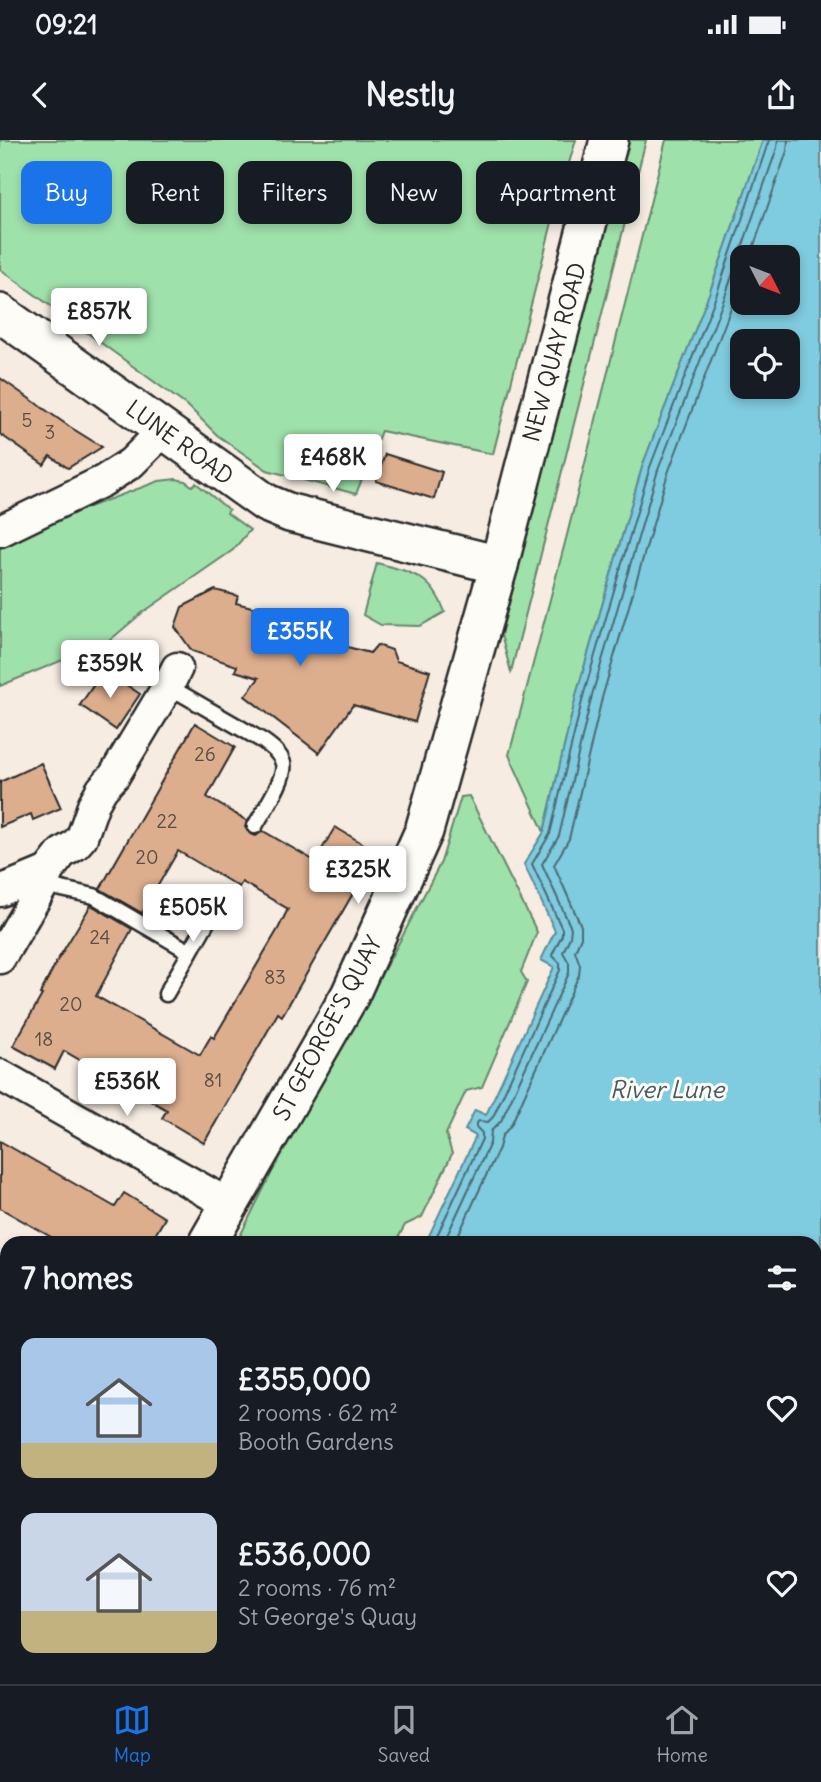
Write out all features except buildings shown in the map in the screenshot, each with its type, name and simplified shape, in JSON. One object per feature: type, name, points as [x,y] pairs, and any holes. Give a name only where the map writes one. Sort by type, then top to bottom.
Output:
[{"type":"street","name":"NEW QUAY ROAD","points":[[499,565],[610,140]]},
{"type":"street","name":"LUNE ROAD","points":[[0,313],[266,503],[304,516],[499,565]]},
{"type":"street","points":[[0,530],[103,481],[131,463],[164,430]]},
{"type":"street","name":"ST GEORGE'S QUAY","points":[[212,1236],[350,995],[424,831],[499,565]]},
{"type":"street","points":[[0,958],[62,853],[82,837],[94,803],[114,776],[172,677]]},
{"type":"street","points":[[0,891],[46,878]]},
{"type":"street","points":[[0,1075],[230,1205]]},
{"type":"lane","points":[[172,677],[264,741],[276,751],[283,763],[283,776],[255,826]]},
{"type":"lane","points":[[46,878],[94,895],[190,951]]},
{"type":"lane","points":[[166,994],[214,910]]},
{"type":"green space","points":[[0,140],[576,140],[570,161],[476,161],[476,224],[552,224],[493,454],[381,431],[356,494],[267,470],[217,435],[190,408],[0,269]]},
{"type":"green space","points":[[629,140],[646,140],[640,164],[640,161],[624,161]]},
{"type":"green space","points":[[666,140],[763,140],[709,294],[643,464],[577,692],[544,832],[509,755]]},
{"type":"green space","points":[[607,224],[625,224],[511,672],[501,635]]},
{"type":"green space","points":[[176,479],[192,486],[196,483],[229,510],[227,513],[250,530],[233,550],[142,613],[109,641],[0,686],[0,542],[159,481]]},
{"type":"green space","points":[[377,563],[419,577],[434,590],[445,612],[420,626],[381,625],[363,615]]},
{"type":"green space","points":[[469,796],[537,932],[521,972],[527,982],[482,1087],[466,1091],[446,1134],[452,1154],[422,1217],[405,1225],[399,1236],[240,1236],[272,1172],[441,862],[461,797]]},
{"type":"water","name":"River Lune","points":[[763,140],[821,140],[821,1236],[429,1236],[476,1136],[465,1130],[475,1110],[486,1115],[554,967],[541,960],[555,931],[524,864],[544,832],[577,692],[643,464],[709,294]]}]
